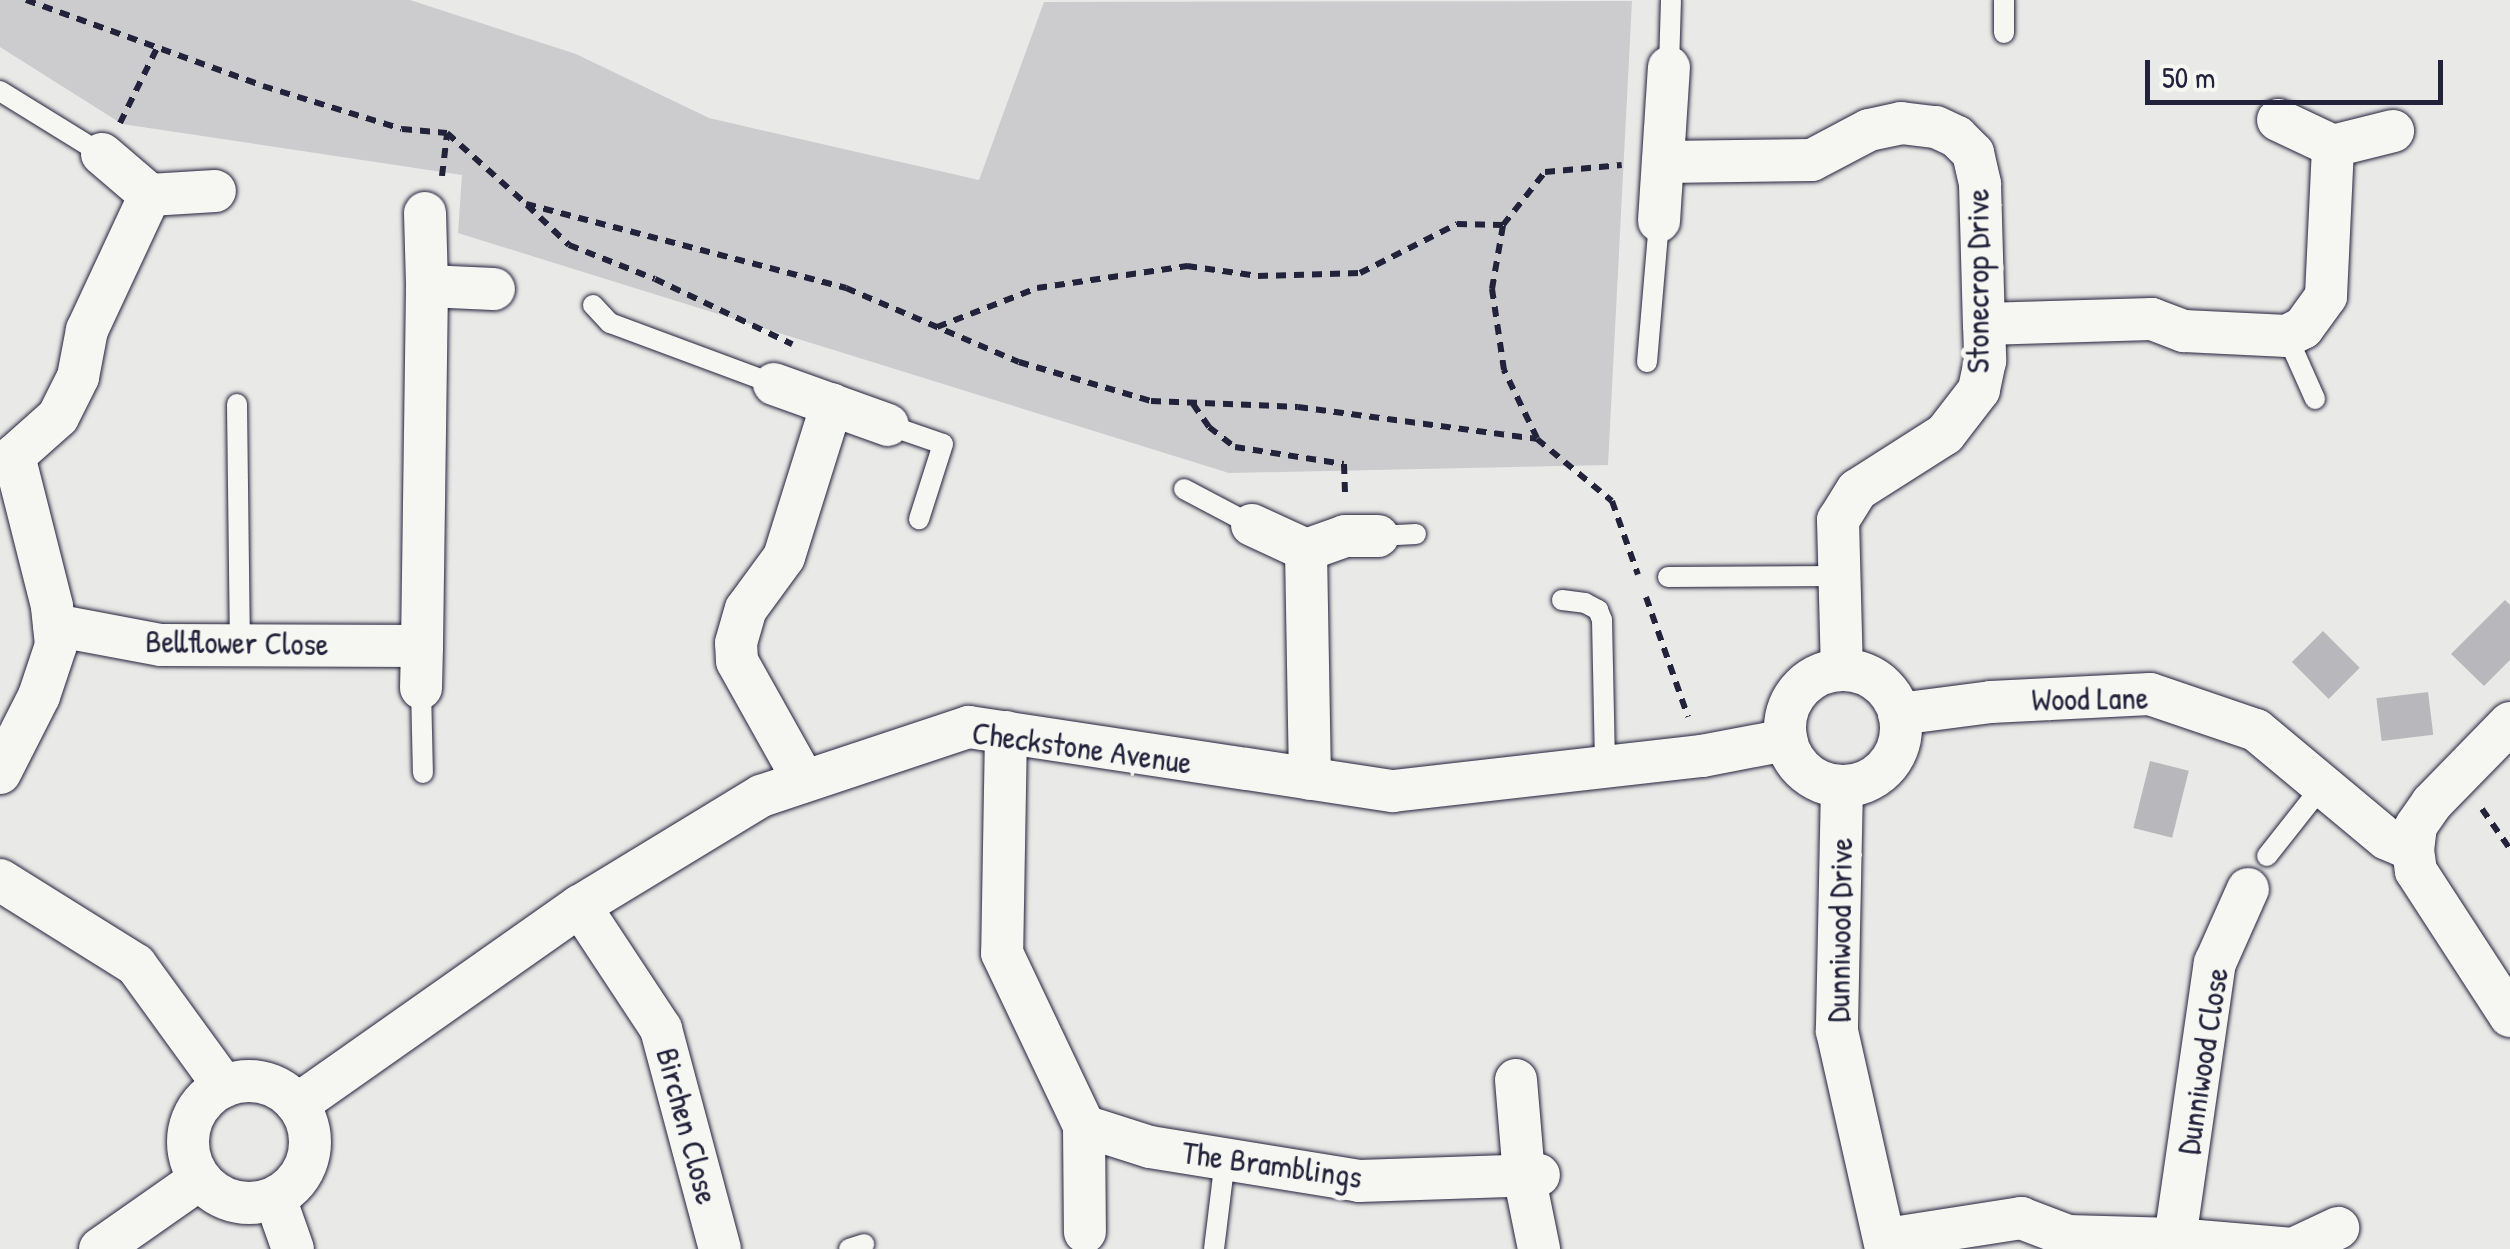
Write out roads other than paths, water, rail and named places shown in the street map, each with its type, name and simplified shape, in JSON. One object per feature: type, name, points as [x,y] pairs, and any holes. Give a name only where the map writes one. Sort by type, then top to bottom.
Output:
[{"type":"street","points":[[1659,221],[1669,67]]},
{"type":"street","points":[[2278,120],[2332,146],[2392,132]]},
{"type":"street","name":"Stonecrop Drive","points":[[1664,162],[1812,160],[1870,130],[1900,123],[1936,127],[1957,137],[1972,153],[1980,184],[1985,361],[1970,407],[1945,434],[1856,490],[1838,520],[1842,670]]},
{"type":"street","points":[[1984,324],[2152,319],[2184,330],[2287,336],[2316,316],[2326,296],[2332,146]]},
{"type":"street","points":[[102,154],[150,195],[214,191]]},
{"type":"street","points":[[0,773],[39,696],[56,645],[37,537],[7,455],[58,417],[78,377],[87,330],[150,195]]},
{"type":"street","points":[[421,688],[425,213]]},
{"type":"street","points":[[427,286],[494,289]]},
{"type":"street","points":[[774,384],[888,424]]},
{"type":"street","points":[[804,781],[738,661],[736,642],[746,609],[784,557],[832,404]]},
{"type":"street","points":[[1252,526],[1361,539],[1310,779]]},
{"type":"street","name":"Bellflower Close","points":[[54,625],[161,645],[422,646]]},
{"type":"street","points":[[1842,670],[1862,673],[1879,683],[1900,714],[1897,748],[1888,765],[1862,783],[1842,786],[1807,773],[1786,740],[1786,719],[1793,698],[1806,683],[1842,670]]},
{"type":"street","name":"Wood Lane","points":[[1900,714],[1991,702],[2150,694],[2256,730],[2386,839],[2413,850]]},
{"type":"street","points":[[2510,722],[2432,803],[2416,826],[2413,850],[2416,871],[2510,1016]]},
{"type":"street","name":"Checkstone Avenue","points":[[298,1104],[580,906],[760,796],[970,727],[1393,790],[1702,756],[1786,740]]},
{"type":"street","points":[[1006,732],[1002,953],[1084,1126],[1085,1232]]},
{"type":"street","name":"Dunniwood Drive","points":[[1842,786],[1837,1031],[1886,1244]]},
{"type":"street","name":"Dunniwood Close","points":[[2175,1239],[2216,964],[2257,873]]},
{"type":"street","points":[[0,880],[136,965],[224,1086]]},
{"type":"street","name":"Birchen Close","points":[[580,906],[661,1029],[720,1249]]},
{"type":"street","points":[[244,1080],[264,1082],[298,1104],[311,1138],[309,1157],[290,1188],[275,1198],[242,1203],[226,1199],[200,1179],[187,1144],[190,1126],[197,1109],[224,1086],[244,1080]]},
{"type":"street","points":[[1516,1080],[1532,1175],[1539,1249]]},
{"type":"street","name":"The Bramblings","points":[[1084,1126],[1150,1146],[1360,1182],[1532,1175]]},
{"type":"street","points":[[118,1244],[200,1179]]},
{"type":"street","points":[[275,1198],[293,1249]]},
{"type":"street","points":[[1886,1244],[2021,1218],[2068,1236],[2175,1239],[2293,1249],[2338,1228]]},
{"type":"lane","points":[[2004,0],[2004,34]]},
{"type":"lane","points":[[1669,67],[1671,1]]},
{"type":"lane","points":[[0,91],[102,154]]},
{"type":"lane","points":[[1647,362],[1659,221]]},
{"type":"lane","points":[[594,305],[610,322],[774,384]]},
{"type":"lane","points":[[2287,336],[2315,399]]},
{"type":"lane","points":[[238,404],[240,643]]},
{"type":"lane","points":[[888,424],[943,444],[918,520]]},
{"type":"lane","points":[[1184,489],[1252,526]]},
{"type":"lane","points":[[1668,577],[1839,576]]},
{"type":"lane","points":[[1562,600],[1584,602],[1598,610],[1602,620],[1606,766]]},
{"type":"lane","points":[[421,688],[423,772]]},
{"type":"lane","points":[[2257,873],[2322,785]]},
{"type":"lane","points":[[1214,1249],[1225,1160]]}]
